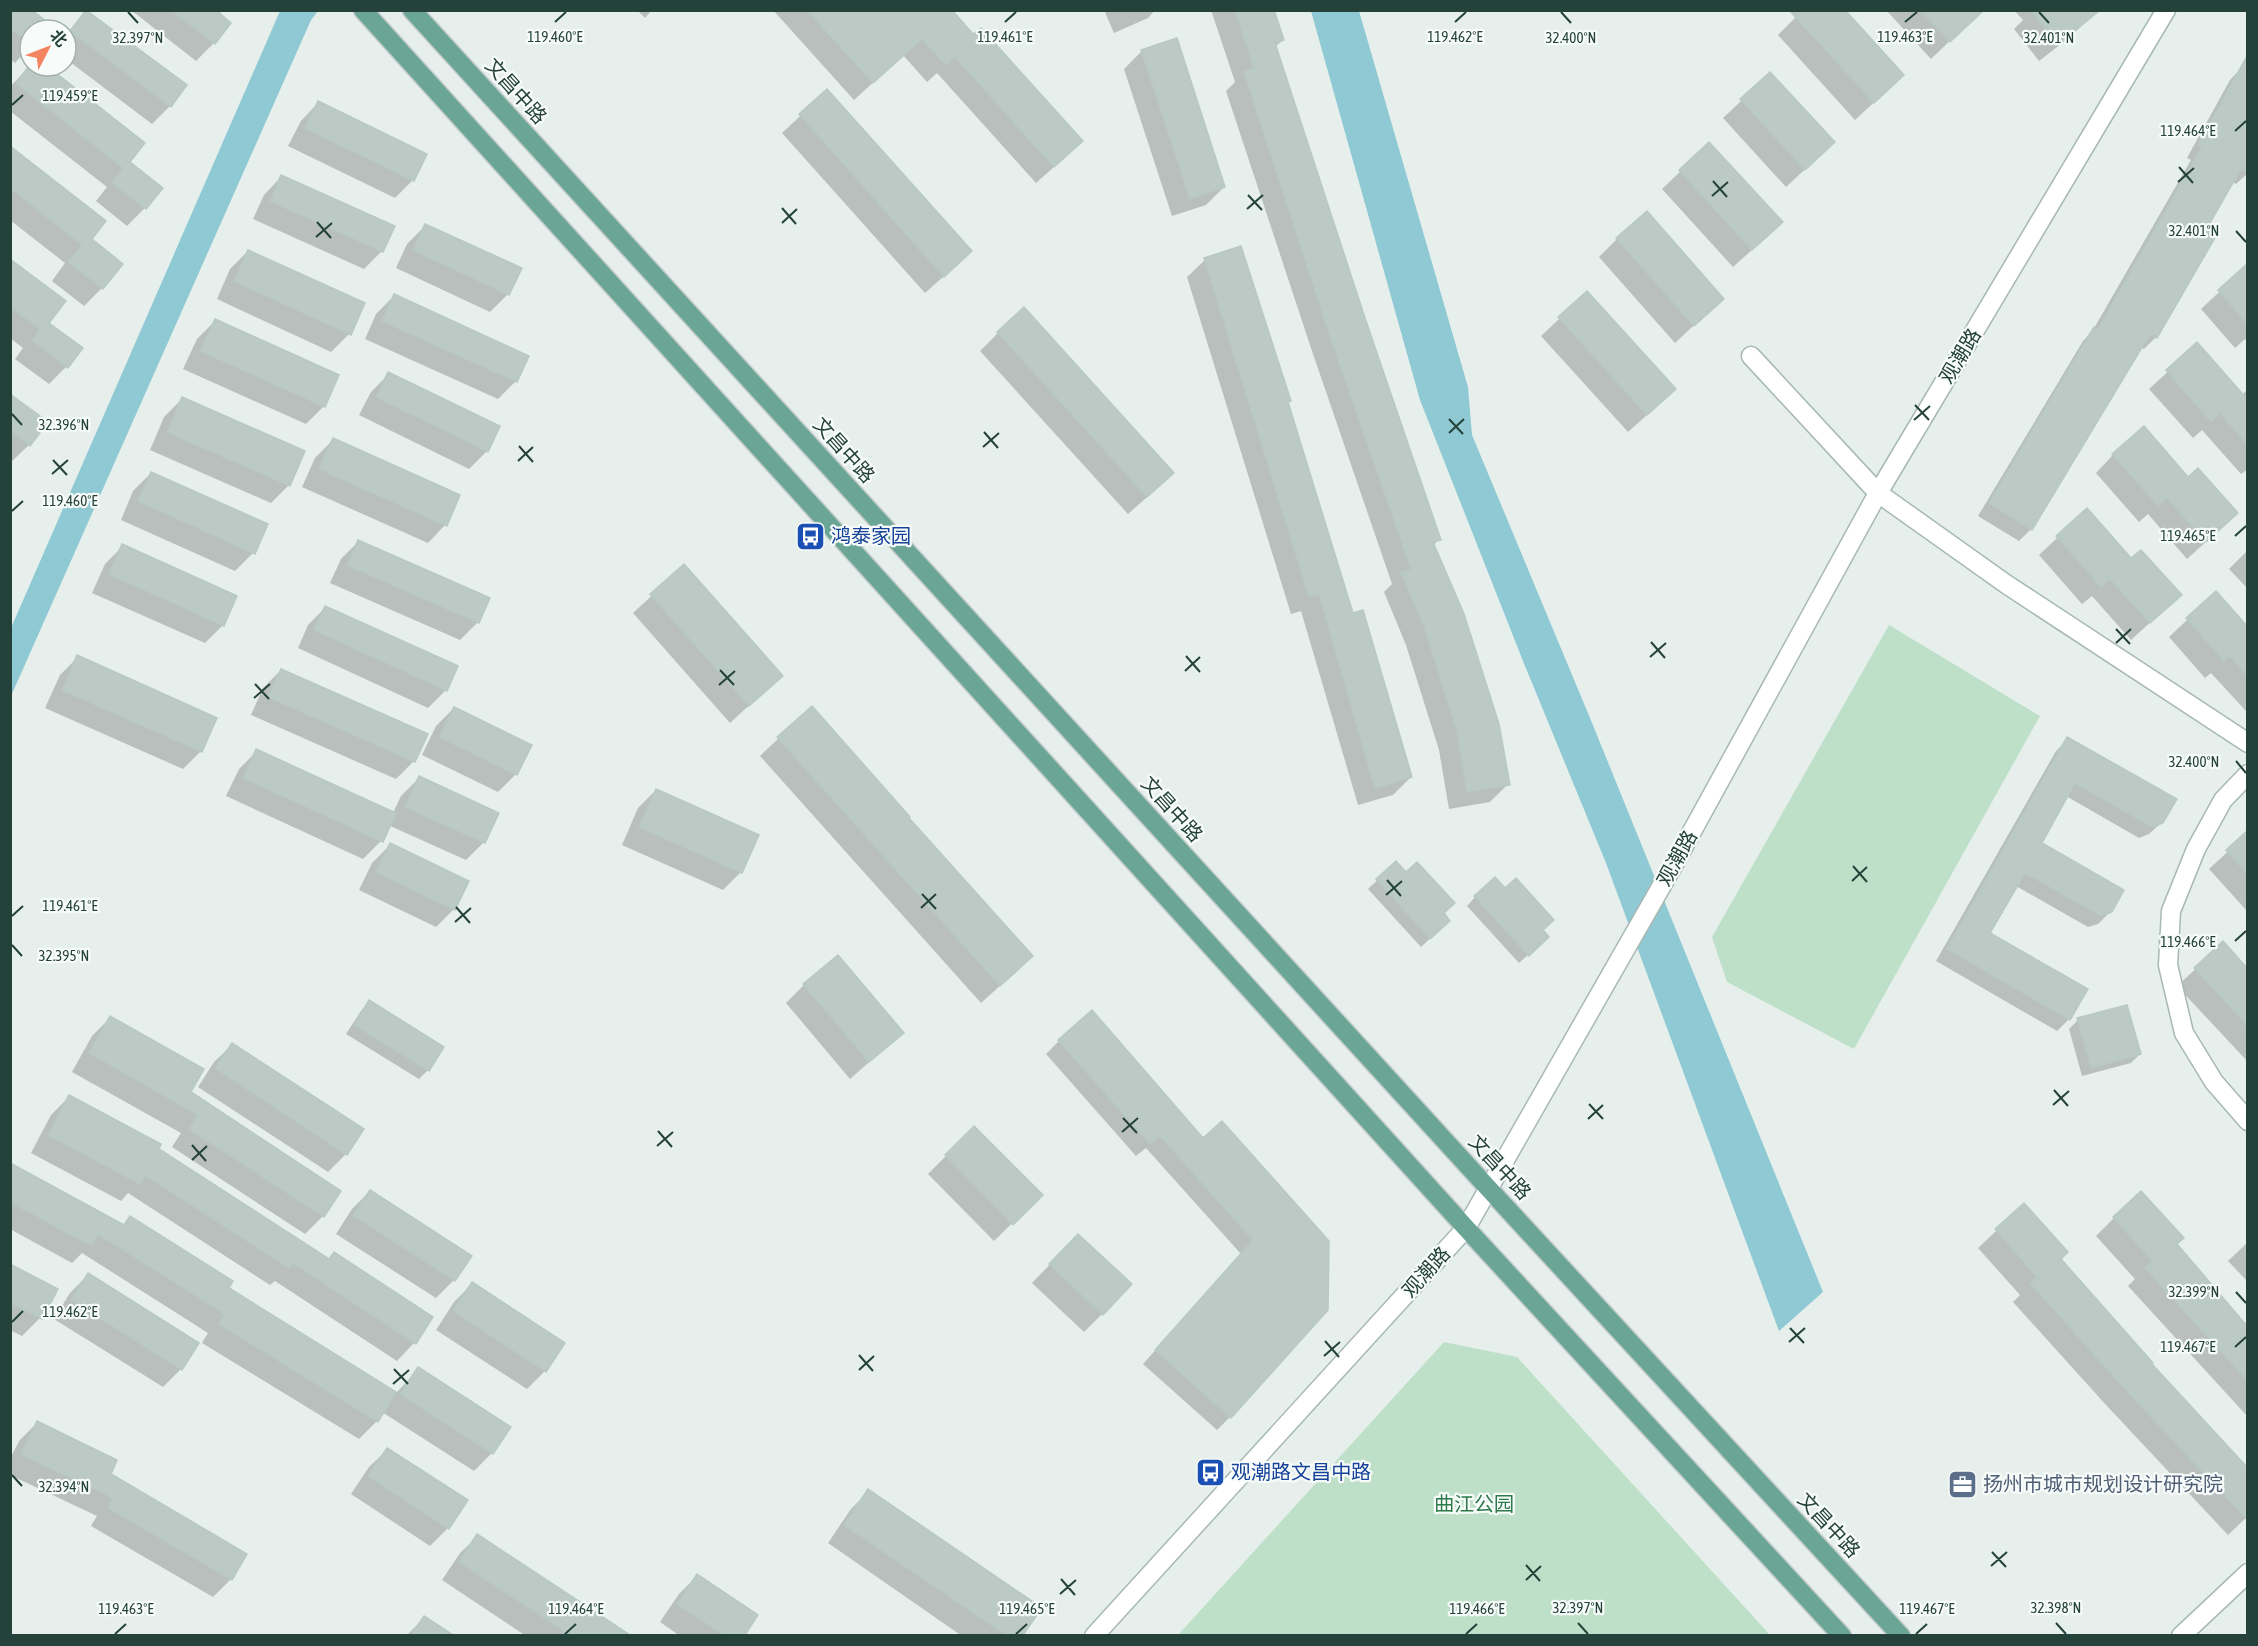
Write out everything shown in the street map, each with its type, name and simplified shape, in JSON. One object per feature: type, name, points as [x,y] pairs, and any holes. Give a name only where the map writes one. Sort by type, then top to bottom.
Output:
[{"type":"main road","points":[[363,10],[1466,1228],[1842,1635]]},
{"type":"main road","name":"文昌中路","points":[[412,10],[1489,1189],[1901,1635]]},
{"type":"street","name":"观潮路","points":[[1094,1635],[1466,1228],[1673,866],[1878,493],[2166,10]]},
{"type":"street","points":[[1751,356],[1878,493],[2006,584],[2247,743]]},
{"type":"street","points":[[2247,774],[2223,800],[2196,849],[2171,911],[2168,965],[2184,1033],[2214,1082],[2247,1121]]},
{"type":"street","points":[[2181,1635],[2247,1573]]},
{"type":"green space","points":[[1889,625],[2040,716],[1854,1049],[1727,982],[1712,937]]},
{"type":"green space","name":"曲江公园","points":[[1444,1342],[1517,1357],[1770,1635],[1178,1635]]},
{"type":"water","points":[[280,11],[318,11],[311,20],[11,696],[11,628]]},
{"type":"water","points":[[1311,11],[1359,11],[1468,387],[1472,435],[1590,718],[1823,1292],[1779,1331],[1606,863],[1420,400]]},
{"type":"building","points":[[10,10],[32,10],[42,18],[18,18],[18,34],[10,28]]},
{"type":"building","points":[[86,10],[187,85],[171,107],[78,37],[78,20]]},
{"type":"building","points":[[171,10],[216,10],[231,23],[215,44]]},
{"type":"building","points":[[807,10],[952,10],[973,34],[981,28],[1083,141],[1054,167],[955,57],[946,65],[922,39],[873,83]]},
{"type":"building","points":[[1235,10],[1274,10],[1284,40],[1275,43],[1441,540],[1433,542],[1464,614],[1499,724],[1510,785],[1467,792],[1457,731],[1424,626],[1401,573],[1411,569],[1329,333],[1244,72],[1254,68]]},
{"type":"building","points":[[1789,10],[1845,10],[1904,75],[1874,103]]},
{"type":"building","points":[[1920,10],[1984,10],[1950,42]]},
{"type":"building","points":[[2031,10],[2100,10],[2058,45]]},
{"type":"building","points":[[1177,38],[1225,187],[1190,199],[1141,50]]},
{"type":"building","points":[[2247,56],[2247,172],[2241,169],[2206,230],[2216,236],[2157,338],[2150,334],[2032,530],[1989,503],[2094,327],[2098,329],[2202,147],[2198,145]]},
{"type":"building","points":[[1770,72],[1835,142],[1805,170],[1740,99]]},
{"type":"building","points":[[20,78],[62,78],[145,143],[130,162],[163,188],[146,209],[112,183],[123,168],[16,83]]},
{"type":"building","points":[[827,89],[972,251],[944,277],[799,114]]},
{"type":"building","points":[[318,101],[427,154],[414,181],[305,128]]},
{"type":"building","points":[[1709,142],[1783,222],[1752,250],[1679,170]]},
{"type":"building","points":[[10,146],[106,221],[92,239],[123,264],[103,289],[68,262],[82,245],[10,188]]},
{"type":"building","points":[[281,175],[395,226],[383,252],[270,201]]},
{"type":"building","points":[[1647,211],[1724,299],[1694,326],[1616,238]]},
{"type":"building","points":[[425,224],[522,268],[509,295],[413,250]]},
{"type":"building","points":[[1241,246],[1291,401],[1288,402],[1353,613],[1363,610],[1412,777],[1375,788],[1319,594],[1309,597],[1204,258]]},
{"type":"building","points":[[248,250],[365,303],[351,335],[234,281]]},
{"type":"building","points":[[10,259],[66,301],[49,323],[83,348],[68,368],[32,340],[40,329],[10,307]]},
{"type":"building","points":[[2247,264],[2247,324],[2218,290]]},
{"type":"building","points":[[1587,291],[1676,389],[1647,415],[1558,317]]},
{"type":"building","points":[[394,294],[529,356],[517,382],[382,321]]},
{"type":"building","points":[[1024,307],[1174,473],[1147,497],[997,332]]},
{"type":"building","points":[[215,319],[339,375],[325,407],[200,351]]},
{"type":"building","points":[[2197,342],[2247,399],[2247,444],[2220,413],[2211,422],[2166,370]]},
{"type":"building","points":[[388,372],[500,426],[488,452],[376,397]]},
{"type":"building","points":[[10,394],[48,422],[30,446],[10,430]]},
{"type":"building","points":[[182,397],[305,451],[290,486],[167,432]]},
{"type":"building","points":[[2144,426],[2188,477],[2198,468],[2238,513],[2206,542],[2167,498],[2158,506],[2112,454]]},
{"type":"building","points":[[333,438],[460,495],[447,526],[319,469]]},
{"type":"building","points":[[151,472],[268,524],[255,554],[138,501]]},
{"type":"building","points":[[2087,508],[2131,558],[2141,550],[2182,595],[2150,623],[2110,579],[2101,587],[2056,536]]},
{"type":"building","points":[[358,540],[490,598],[479,623],[347,565]]},
{"type":"building","points":[[122,544],[237,596],[224,626],[109,574]]},
{"type":"building","points":[[684,564],[783,676],[749,706],[650,594]]},
{"type":"building","points":[[2216,591],[2247,626],[2247,676],[2230,656],[2224,661],[2186,618]]},
{"type":"building","points":[[325,606],[458,666],[447,691],[314,630]]},
{"type":"building","points":[[77,655],[217,718],[202,752],[62,690]]},
{"type":"building","points":[[281,669],[428,734],[415,762],[268,697]]},
{"type":"building","points":[[812,706],[1033,956],[1000,986],[777,737]]},
{"type":"building","points":[[454,707],[532,745],[517,775],[439,737]]},
{"type":"building","points":[[2067,737],[2177,799],[2163,823],[2152,827],[2075,783],[2042,843],[2124,890],[2112,912],[2101,916],[2025,873],[1990,933],[2088,989],[2070,1020],[1947,949]]},
{"type":"building","points":[[256,749],[396,813],[383,842],[243,778]]},
{"type":"building","points":[[419,776],[499,813],[485,843],[405,807]]},
{"type":"building","points":[[656,789],[759,835],[742,873],[639,827]]},
{"type":"building","points":[[2247,831],[2247,874],[2226,850]]},
{"type":"building","points":[[390,843],[469,881],[455,910],[376,872]]},
{"type":"building","points":[[1396,861],[1406,872],[1417,862],[1455,903],[1444,913],[1450,921],[1430,939],[1376,879]]},
{"type":"building","points":[[1495,877],[1505,888],[1516,878],[1554,920],[1543,930],[1549,937],[1529,956],[1474,896]]},
{"type":"building","points":[[2223,941],[2247,968],[2247,1025],[2194,968]]},
{"type":"building","points":[[838,955],[904,1033],[869,1062],[803,984]]},
{"type":"building","points":[[369,1000],[444,1047],[429,1071],[354,1025]]},
{"type":"building","points":[[2127,1005],[2141,1054],[2091,1068],[2077,1018]]},
{"type":"building","points":[[1092,1010],[1203,1138],[1222,1121],[1329,1241],[1328,1310],[1231,1418],[1155,1350],[1253,1240],[1160,1136],[1150,1144],[1058,1040]]},
{"type":"building","points":[[110,1016],[204,1069],[191,1092],[341,1191],[324,1217],[189,1129],[198,1115],[89,1053]]},
{"type":"building","points":[[232,1043],[364,1129],[347,1155],[215,1068]]},
{"type":"building","points":[[69,1095],[161,1144],[159,1149],[329,1259],[334,1252],[433,1317],[416,1344],[293,1263],[289,1268],[145,1175],[140,1184],[48,1135]]},
{"type":"building","points":[[974,1126],[1043,1195],[1013,1225],[945,1155]]},
{"type":"building","points":[[10,1163],[124,1225],[130,1216],[233,1281],[229,1288],[396,1392],[378,1422],[219,1324],[225,1314],[98,1234],[92,1246],[10,1202]]},
{"type":"building","points":[[370,1190],[472,1256],[455,1281],[353,1215]]},
{"type":"building","points":[[2141,1191],[2184,1238],[2177,1244],[2247,1326],[2247,1380],[2145,1268],[2152,1261],[2113,1217]]},
{"type":"building","points":[[2024,1203],[2068,1252],[2061,1259],[2152,1364],[2247,1467],[2247,1519],[2125,1389],[2030,1283],[2037,1277],[1995,1229]]},
{"type":"building","points":[[1078,1234],[1132,1284],[1103,1315],[1049,1264]]},
{"type":"building","points":[[10,1264],[58,1289],[42,1319],[10,1303]]},
{"type":"building","points":[[88,1273],[199,1343],[182,1370],[71,1300]]},
{"type":"building","points":[[472,1282],[565,1343],[546,1372],[453,1311]]},
{"type":"building","points":[[418,1367],[511,1427],[493,1454],[400,1394]]},
{"type":"building","points":[[37,1421],[117,1460],[111,1474],[247,1554],[232,1580],[108,1508],[113,1498],[21,1454]]},
{"type":"building","points":[[387,1448],[468,1500],[449,1529],[368,1476]]},
{"type":"building","points":[[868,1489],[1042,1608],[1023,1635],[1006,1635],[844,1525]]},
{"type":"building","points":[[477,1534],[630,1635],[570,1635],[459,1562]]},
{"type":"building","points":[[697,1574],[758,1615],[745,1635],[724,1635],[677,1604]]},
{"type":"building","points":[[424,1616],[453,1635],[411,1635]]},
{"type":"place","name":"鸿泰家园","points":[[810,536]]},
{"type":"place","name":"观潮路文昌中路","points":[[1210,1472]]},
{"type":"place","name":"扬州市城市规划设计研究院","points":[[1962,1484]]}]
